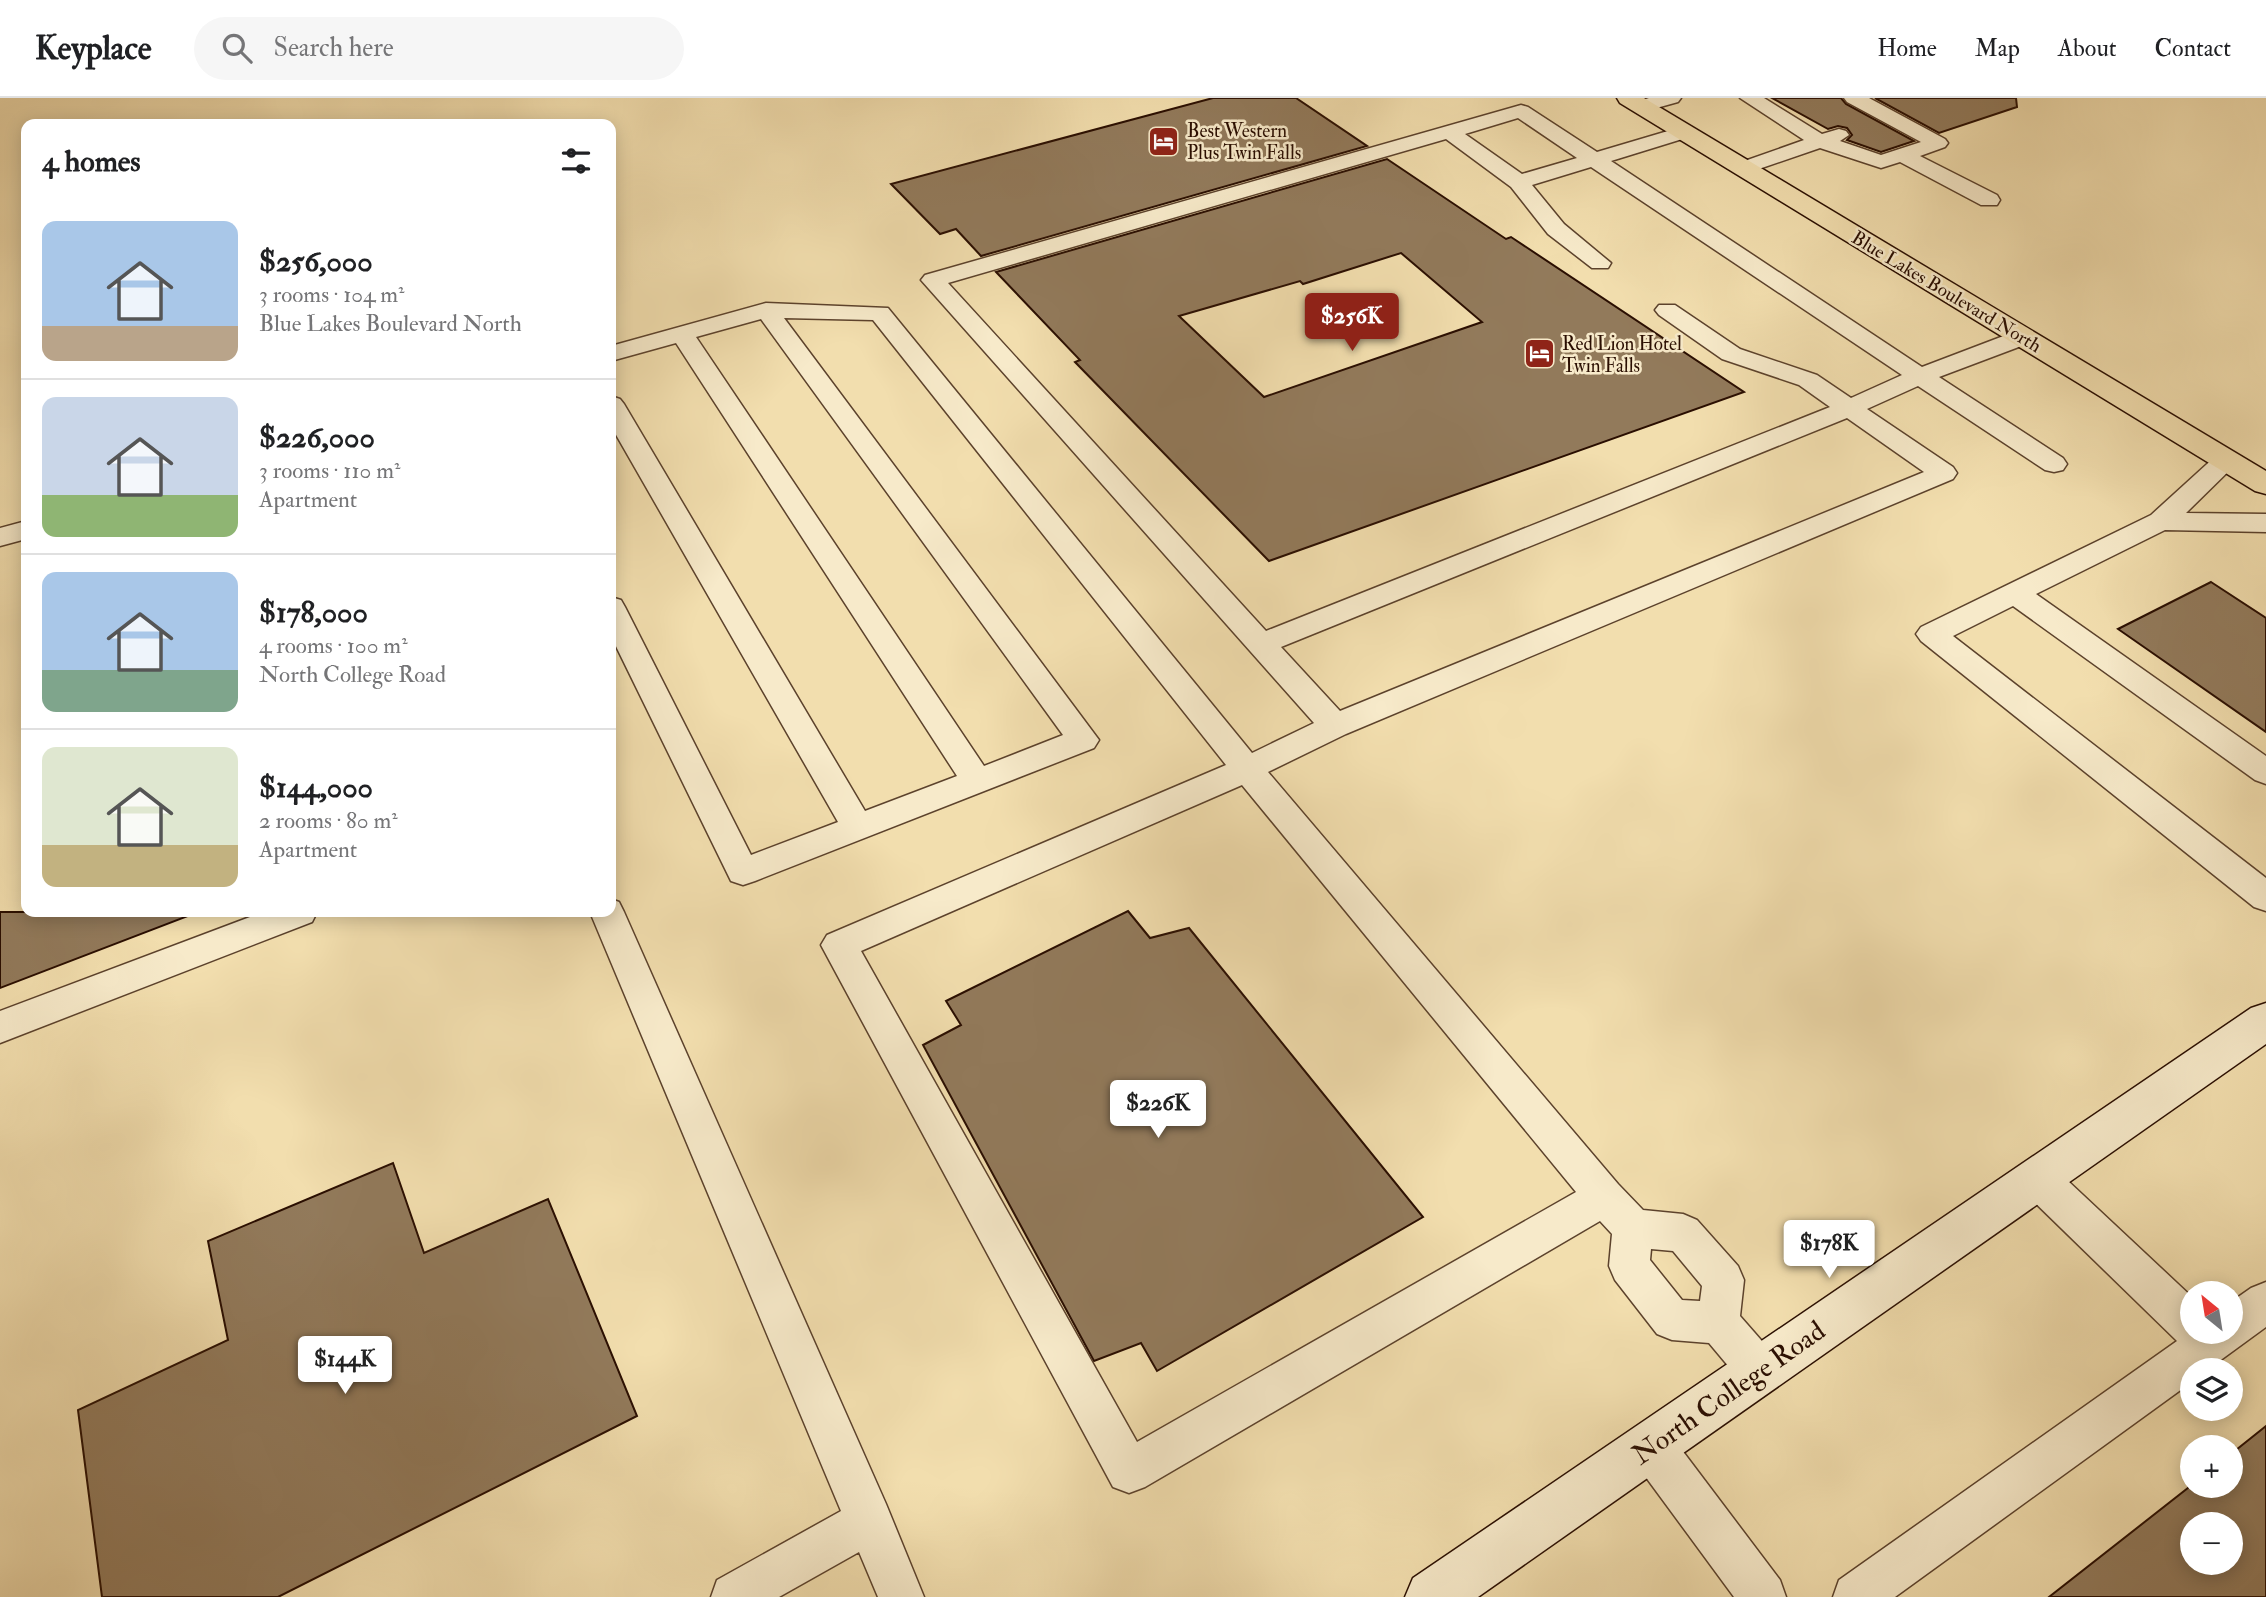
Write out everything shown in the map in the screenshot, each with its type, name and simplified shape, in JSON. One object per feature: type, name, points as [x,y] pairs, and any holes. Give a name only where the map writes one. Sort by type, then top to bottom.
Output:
[{"type":"main road","name":"Blue Lakes Boulevard North","points":[[1635,102],[2266,484]]},
{"type":"main road","name":"North College Road","points":[[1432,1597],[2266,1021]]},
{"type":"lane","points":[[1635,102],[1671,98]]},
{"type":"lane","points":[[1756,99],[1881,162],[1938,143],[1882,121],[1849,101]]},
{"type":"lane","points":[[1335,726],[933,279],[1521,111],[2054,464]]},
{"type":"lane","points":[[1449,132],[1519,182],[1556,229],[1600,263]]},
{"type":"lane","points":[[1519,182],[1685,132]]},
{"type":"lane","points":[[1743,168],[1830,138]]},
{"type":"lane","points":[[1902,155],[1989,200]]},
{"type":"lane","points":[[616,617],[743,872],[1083,740],[766,310]]},
{"type":"lane","points":[[616,353],[766,310],[880,313],[1247,769],[1604,1197],[1633,1228],[1683,1233],[1723,1280],[1719,1323],[1760,1371]]},
{"type":"lane","points":[[1604,1197],[1129,1471],[839,945],[1247,769],[1335,726],[1944,473],[1808,380],[1731,354],[1667,310]]},
{"type":"lane","points":[[682,334],[977,781]]},
{"type":"lane","points":[[1261,644],[1849,408],[1920,376],[2023,337]]},
{"type":"lane","points":[[616,413],[858,827]]},
{"type":"lane","points":[[2227,460],[2161,521],[1931,634],[2266,897]]},
{"type":"lane","points":[[2161,521],[2266,523]]},
{"type":"lane","points":[[0,537],[21,531]]},
{"type":"lane","points":[[2015,593],[2266,772]]},
{"type":"lane","points":[[0,1027],[287,917]]},
{"type":"lane","points":[[609,917],[901,1597]]},
{"type":"lane","points":[[2038,1179],[2180,1305]]},
{"type":"lane","points":[[1633,1228],[1629,1266],[1672,1320],[1719,1323]]},
{"type":"lane","points":[[2244,1315],[2266,1303]]},
{"type":"lane","points":[[1856,1597],[2195,1344]]},
{"type":"lane","points":[[1650,1445],[1757,1595]]},
{"type":"lane","points":[[734,1597],[870,1520]]},
{"type":"building","name":"Best Western Plus Twin Falls","points":[[1213,98],[1296,98],[1367,146],[981,256],[956,229],[940,234],[891,184]]},
{"type":"building","points":[[1772,98],[1841,98],[1846,104],[1914,141],[1881,152],[1847,140],[1852,135],[1847,128],[1838,126],[1828,129]]},
{"type":"building","points":[[1875,98],[2016,98],[2017,107],[1939,133]]},
{"type":"building","points":[[1387,159],[1506,239],[1511,237],[1744,392],[1269,561],[1075,362],[1080,360],[996,272]],"holes":[[[1401,253],[1482,322],[1264,397],[1179,316],[1300,281],[1303,284]]]},
{"type":"building","points":[[2211,582],[2266,618],[2266,732],[2118,629]]},
{"type":"building","points":[[1128,911],[1150,938],[1189,928],[1423,1217],[1157,1371],[1141,1343],[1094,1361],[923,1045],[961,1025],[946,1001]]},
{"type":"building","points":[[0,912],[21,912],[21,917],[185,917],[0,988]]},
{"type":"building","points":[[393,1163],[424,1253],[548,1199],[637,1416],[278,1597],[102,1597],[78,1410],[228,1340],[208,1241]]},
{"type":"building","points":[[2266,1426],[2266,1597],[2049,1597],[2180,1494],[2180,1498],[2243,1498],[2243,1444]]},
{"type":"place","name":"Best Western Plus Twin Falls","points":[[1164,141]]},
{"type":"place","name":"Red Lion Hotel Twin Falls","points":[[1539,354]]}]
